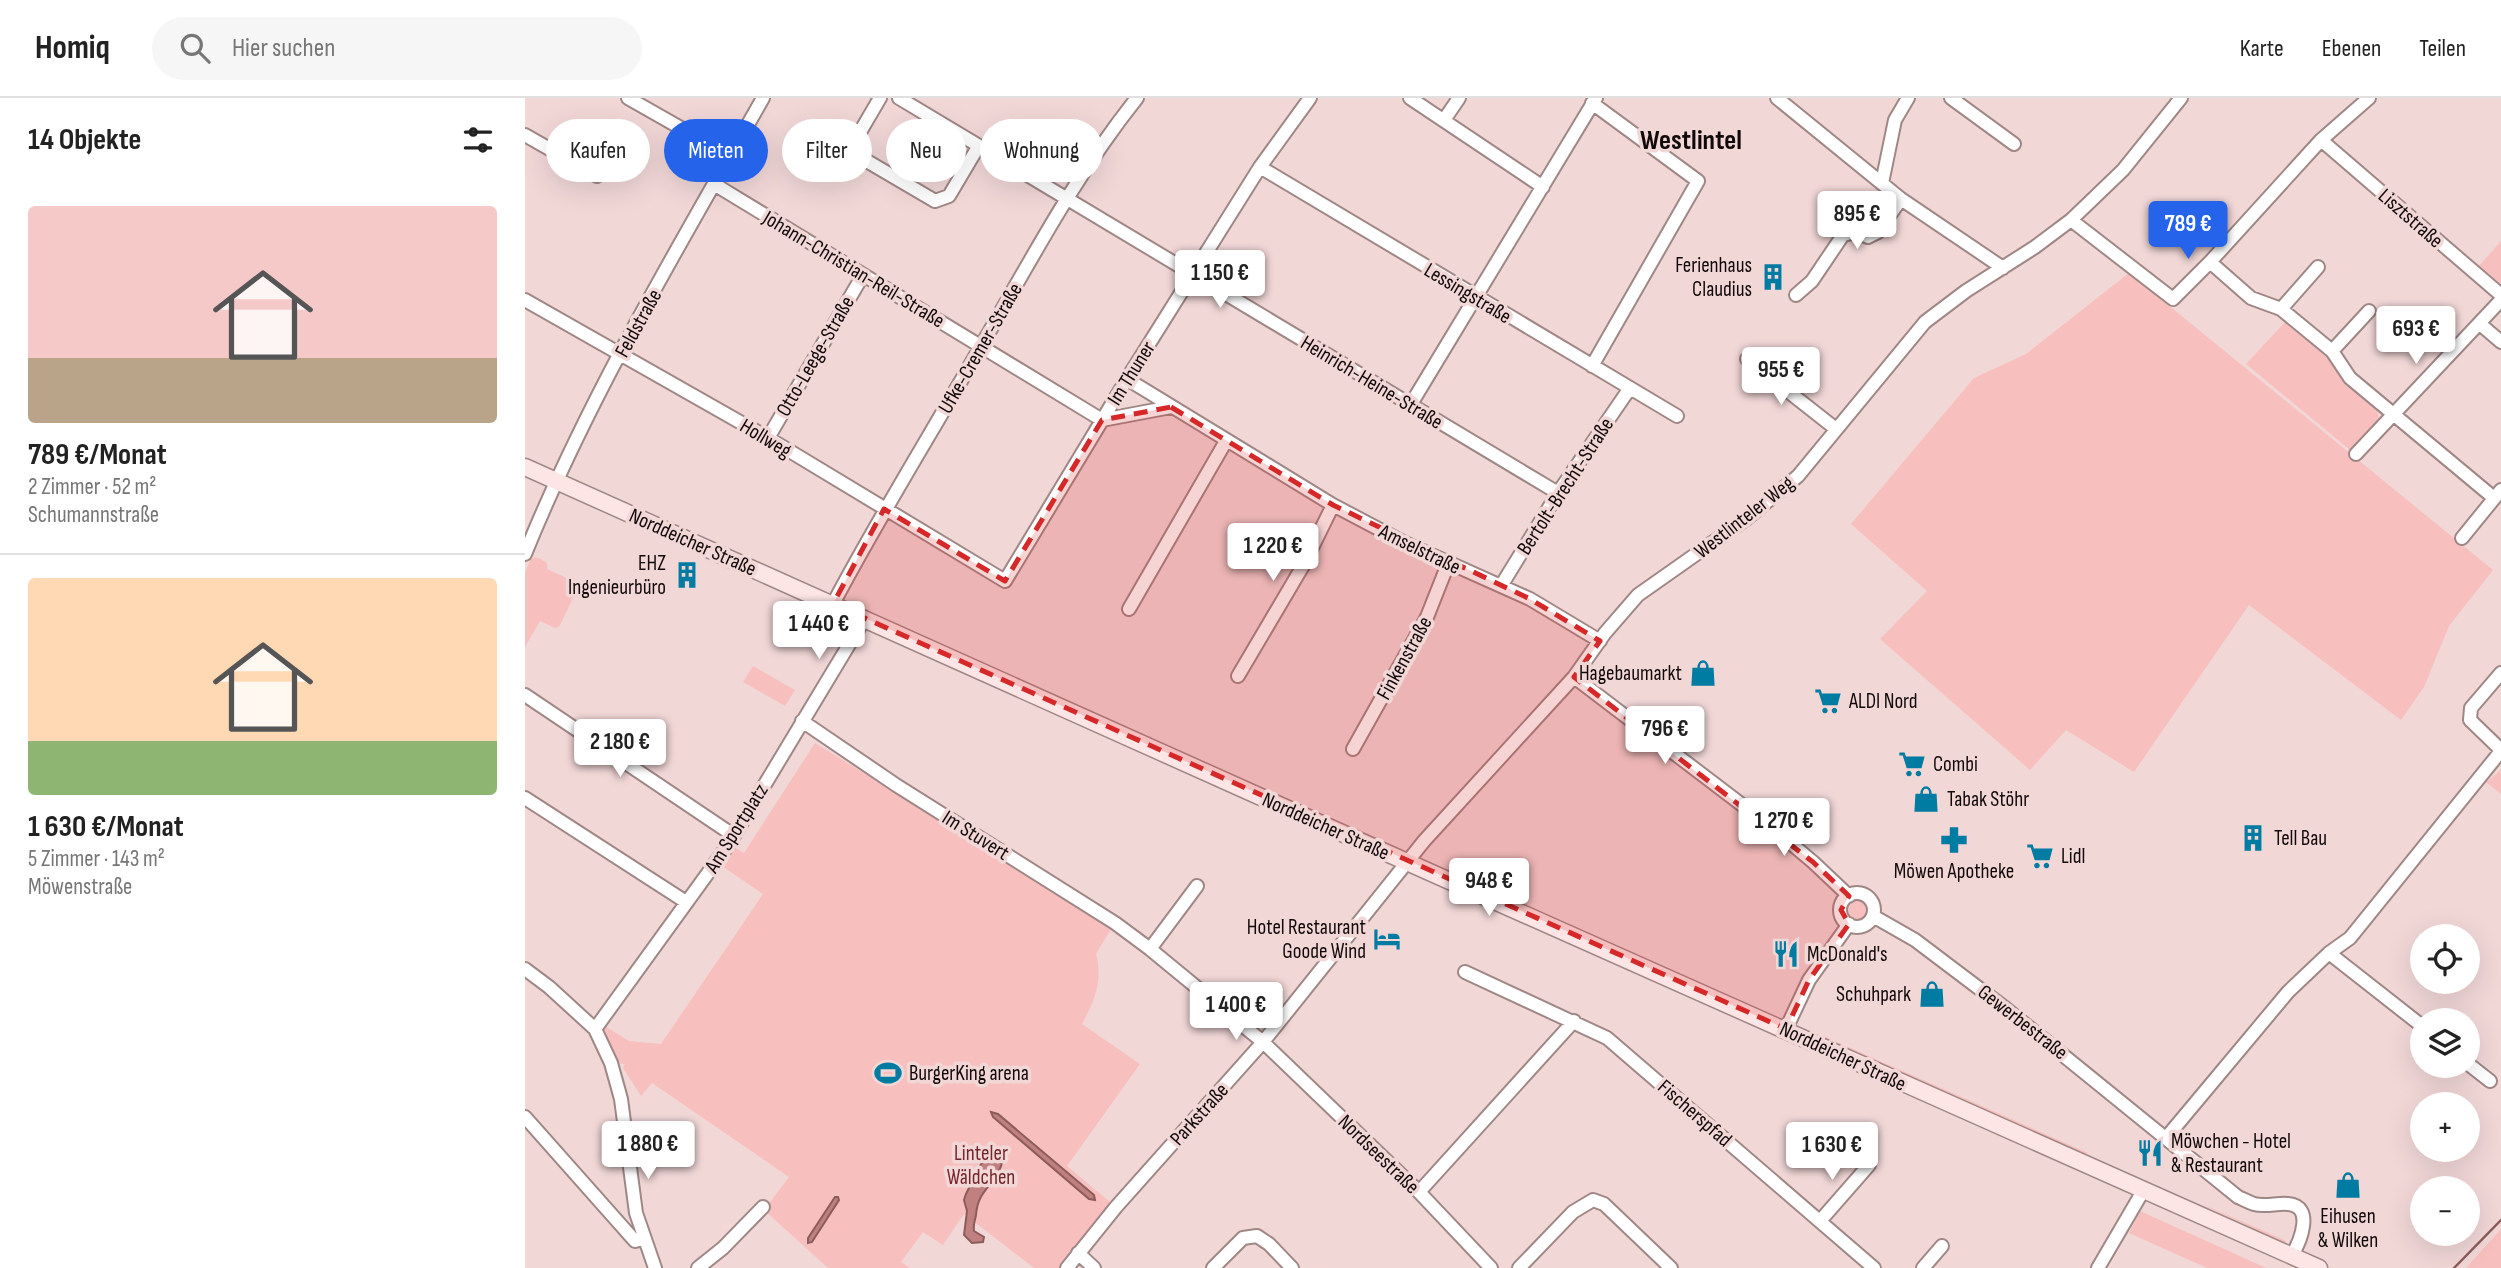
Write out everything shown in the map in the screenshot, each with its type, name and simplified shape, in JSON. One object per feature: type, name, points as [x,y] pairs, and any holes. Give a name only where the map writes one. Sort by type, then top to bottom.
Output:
[{"type":"main road","name":"Norddeicher Straße","points":[[525,467],[2319,1268]]},
{"type":"street","points":[[628,98],[665,119]]},
{"type":"street","name":"Feldstraße","points":[[751,119],[763,98]]},
{"type":"street","points":[[880,98],[853,144],[854,150],[860,157],[935,201],[949,196],[978,146]]},
{"type":"street","name":"Heinrich-Heine-Straße","points":[[899,98],[1557,493]]},
{"type":"street","name":"Ufke-Cremer-Straße","points":[[833,604],[884,509],[1067,198],[1106,136],[1137,98]]},
{"type":"street","name":"Im Thuner","points":[[1005,581],[1260,167],[1310,98]]},
{"type":"street","points":[[1410,98],[1543,187]]},
{"type":"street","points":[[1444,120],[1459,98]]},
{"type":"street","points":[[1777,98],[1901,199],[2003,268]]},
{"type":"street","points":[[1882,183],[1895,120],[1908,98]]},
{"type":"street","points":[[1951,98],[2014,144]]},
{"type":"street","name":"Westlinteler Weg","points":[[1407,861],[1574,677],[1638,595],[1772,500],[1798,476],[1925,322],[2071,220],[2123,170],[2181,98]]},
{"type":"street","points":[[2071,220],[2173,299],[2321,140],[2369,98]]},
{"type":"street","points":[[1411,404],[1594,101],[1697,181],[1592,366]]},
{"type":"street","points":[[525,135],[546,147]]},
{"type":"street","name":"Lisztstraße","points":[[2321,140],[2501,298]]},
{"type":"street","name":"Lessingstraße","points":[[1260,167],[1677,416]]},
{"type":"street","name":"Feldstraße","points":[[525,554],[556,480],[714,184]]},
{"type":"street","name":"Johann-Christian-Reil-Straße","points":[[714,184],[1102,420]]},
{"type":"street","points":[[1796,295],[1812,281],[1843,235],[1856,232],[1868,237],[1878,232],[1901,199]]},
{"type":"street","points":[[2210,262],[2251,298],[2281,309],[2332,351],[2350,378],[2393,415],[2498,494],[2462,538]]},
{"type":"street","points":[[2281,309],[2318,267]]},
{"type":"street","name":"Otto-Leege-Straße","points":[[768,438],[863,275]]},
{"type":"street","points":[[2356,454],[2480,324],[2501,298]]},
{"type":"street","name":"Hollweg","points":[[525,300],[768,438],[1005,581]]},
{"type":"street","points":[[2332,351],[2369,311]]},
{"type":"street","points":[[2480,324],[2501,342]]},
{"type":"street","points":[[1747,359],[1836,429]]},
{"type":"street","name":"Amselstraße","points":[[1127,379],[1333,505],[1448,564],[1531,599],[1600,641]]},
{"type":"street","name":"Bertolt-Brecht-Straße","points":[[1501,586],[1557,493],[1630,388]]},
{"type":"street","points":[[1102,420],[1171,407]]},
{"type":"street","points":[[1129,609],[1226,441]]},
{"type":"street","points":[[1238,676],[1304,564],[1333,505]]},
{"type":"street","name":"Finkenstraße","points":[[1353,749],[1427,617],[1448,564]]},
{"type":"street","name":"Am Sportplatz","points":[[595,1029],[733,835],[865,618]]},
{"type":"street","points":[[2166,1138],[2288,992],[2329,953],[2350,938],[2501,750],[2470,720],[2471,708],[2501,673]]},
{"type":"street","name":"Gewerbestraße","points":[[1574,677],[1790,841],[1849,896],[1860,894],[1868,897],[1874,906],[1873,916],[1931,952],[2078,1065],[2238,1197],[2253,1204],[2293,1204],[2300,1209],[2304,1219],[2303,1229],[2292,1255]]},
{"type":"street","points":[[525,695],[733,835]]},
{"type":"street","name":"Im Stuvert","points":[[802,721],[907,792],[1115,923],[1263,1042]]},
{"type":"street","points":[[525,798],[686,902]]},
{"type":"street","name":"Parkstraße","points":[[1067,1268],[1078,1252],[1263,1042],[1407,861]]},
{"type":"street","points":[[1150,949],[1198,886]]},
{"type":"street","points":[[1849,896],[1842,904],[1843,919],[1849,924],[1862,926],[1873,916]]},
{"type":"street","points":[[1786,1029],[1809,980],[1849,924]]},
{"type":"street","points":[[2329,953],[2410,1017]]},
{"type":"street","points":[[525,969],[595,1029],[615,1074],[621,1099],[636,1213],[643,1239],[656,1268]]},
{"type":"street","name":"Fischerspfad","points":[[1465,972],[1607,1038],[1874,1268]]},
{"type":"street","points":[[1419,1192],[1574,1021]]},
{"type":"street","name":"Nordseestraße","points":[[1263,1042],[1419,1192],[1492,1268]]},
{"type":"street","points":[[2480,1073],[2490,1081]]},
{"type":"street","points":[[525,1117],[635,1241],[643,1239]]},
{"type":"street","points":[[1819,1221],[1869,1165]]},
{"type":"street","points":[[2098,1268],[2143,1191]]},
{"type":"street","points":[[1519,1268],[1573,1212],[1593,1200],[1604,1204],[1671,1268]]},
{"type":"street","points":[[698,1268],[723,1248],[763,1207]]},
{"type":"street","points":[[1213,1268],[1243,1238],[1257,1236],[1269,1244],[1292,1268]]},
{"type":"street","points":[[1923,1268],[1942,1246]]},
{"type":"street","points":[[1078,1252],[1094,1268]]},
{"type":"highlighted area","points":[[1171,407],[1333,505],[1530,599],[1600,641],[1574,677],[1813,862],[1849,896],[1841,910],[1849,924],[1809,980],[1786,1029],[833,604],[884,509],[1005,581],[1102,420]]},
{"type":"green space","points":[[2501,241],[2501,285],[2478,267]]},
{"type":"green space","points":[[2129,273],[2493,570],[2449,626],[2424,687],[2401,720],[2249,605],[2134,772],[2066,730],[2030,770],[1880,639],[1927,591],[1851,524],[1974,378],[2026,354]]},
{"type":"green space","points":[[2285,322],[2333,360],[2347,384],[2377,409],[2379,419],[2350,450],[2246,364]]},
{"type":"green space","points":[[531,558],[539,558],[547,563],[547,569],[580,584],[559,627],[555,628],[540,621],[525,647],[525,573]]},
{"type":"green space","points":[[753,666],[795,690],[785,706],[743,682]]},
{"type":"green space","name":"Linteler Wäldchen","points":[[815,743],[1111,929],[1096,954],[1099,973],[1097,990],[1082,1024],[1140,1064],[1067,1166],[1116,1207],[1067,1268],[1034,1268],[964,1214],[943,1245],[923,1232],[901,1262],[910,1268],[828,1268],[764,1210],[789,1177],[652,1083],[641,1096],[623,1068],[625,1064],[611,1063],[600,1023],[629,1041],[661,1044],[763,894],[716,862],[729,844],[744,853]]},
{"type":"green space","points":[[2501,770],[2501,794],[2486,782]]},
{"type":"green space","points":[[1858,901],[1865,904],[1868,911],[1865,918],[1858,921],[1851,918],[1848,911],[1851,904]]},
{"type":"green space","points":[[1819,1034],[2088,1153],[2085,1154],[1932,1086],[1926,1086],[1818,1037]]},
{"type":"green space","points":[[2196,1201],[2282,1239],[2286,1241],[2284,1243]]},
{"type":"green space","points":[[2140,1211],[2267,1268],[2207,1268],[2129,1233]]},
{"type":"green space","points":[[2501,1229],[2501,1268],[2466,1268]]},
{"type":"shaded area","points":[[991,1112],[998,1114],[1094,1195],[1095,1200],[1089,1199],[993,1117]]},
{"type":"shaded area","points":[[996,1148],[1003,1157],[1001,1166],[981,1198],[974,1224],[974,1231],[984,1237],[983,1242],[972,1243],[964,1235],[967,1211],[964,1200],[981,1164]]},
{"type":"shaded area","points":[[835,1197],[839,1200],[812,1242],[808,1243],[808,1238]]},
{"type":"waterway","points":[[2454,1268],[2501,1220]]},
{"type":"place","name":"Ferienhaus Claudius","points":[[1773,277]]},
{"type":"place","name":"EHZ Ingenieurbüro","points":[[687,575]]},
{"type":"place","name":"Hagebaumarkt","points":[[1703,673]]},
{"type":"place","name":"ALDI Nord","points":[[1828,701]]},
{"type":"place","name":"Combi","points":[[1912,764]]},
{"type":"place","name":"Tabak Stöhr","points":[[1926,799]]},
{"type":"place","name":"Tell Bau","points":[[2253,838]]},
{"type":"place","name":"Möwen Apotheke","points":[[1954,840]]},
{"type":"place","name":"Lidl","points":[[2040,856]]},
{"type":"place","name":"Hotel Restaurant Goode Wind","points":[[1387,939]]},
{"type":"place","name":"McDonald's","points":[[1786,954]]},
{"type":"place","name":"Schuhpark","points":[[1932,994]]},
{"type":"place","name":"BurgerKing arena","points":[[888,1073]]},
{"type":"place","name":"Möwchen - Hotel & Restaurant","points":[[2150,1153]]},
{"type":"place","name":"Eihusen & Wilken","points":[[2348,1185]]},
{"type":"district","name":"Westlintel","points":[[1691,139]]}]
